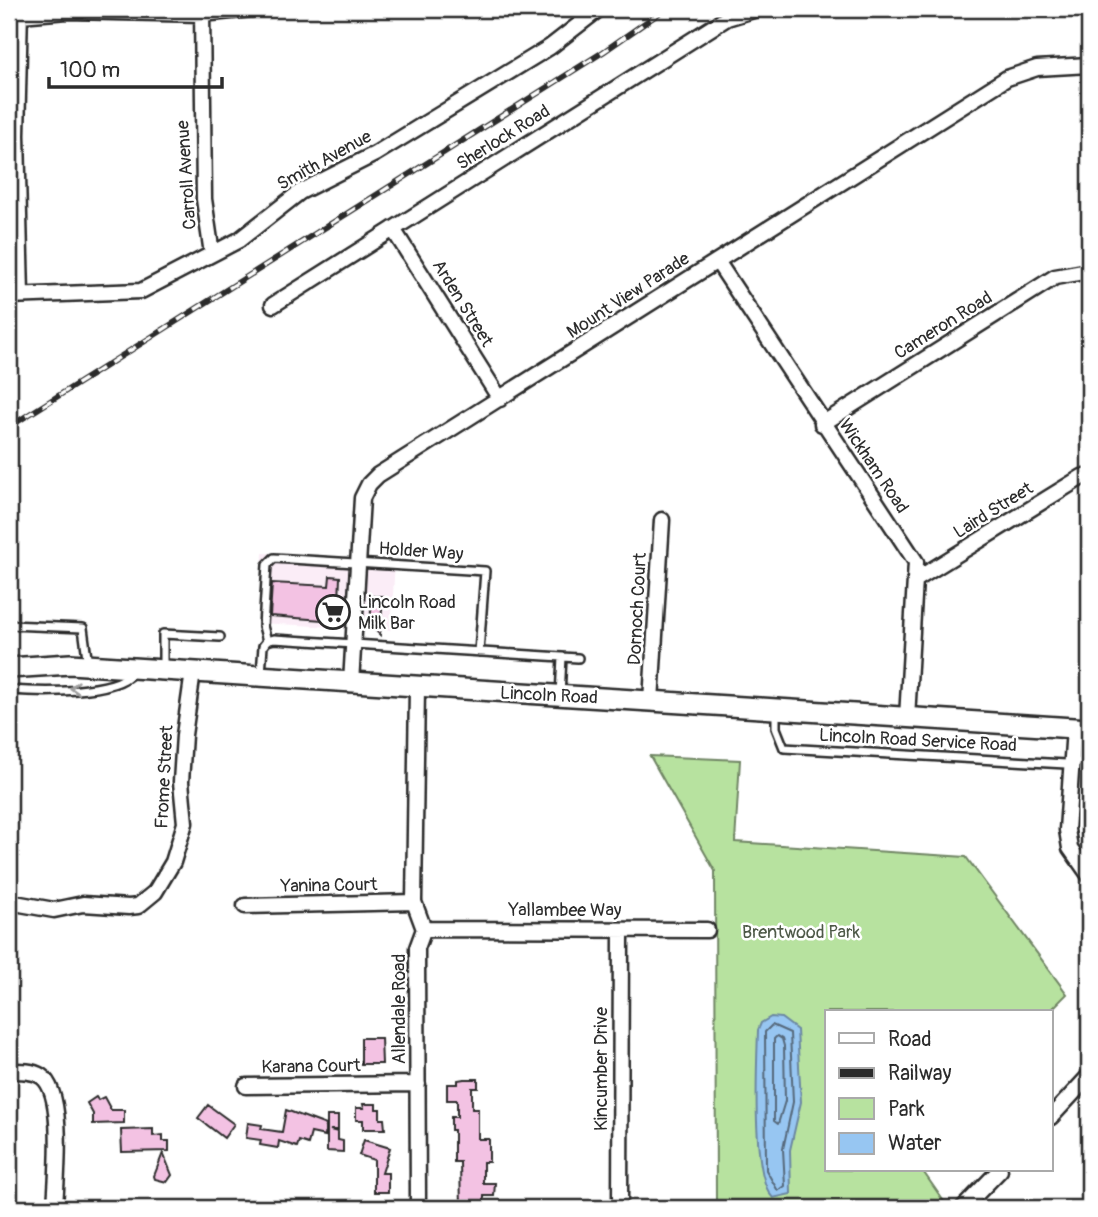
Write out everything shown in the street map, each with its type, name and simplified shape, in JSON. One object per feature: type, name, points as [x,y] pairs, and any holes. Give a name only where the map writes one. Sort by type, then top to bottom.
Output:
[{"type":"main road","name":"Lincoln Road","points":[[9,668],[88,666],[163,670],[1082,728]]},
{"type":"street","points":[[15,296],[20,12],[252,9]]},
{"type":"street","name":"Smith Avenue","points":[[15,296],[141,291],[239,240],[300,192],[375,154],[550,47],[599,9]]},
{"type":"street","name":"Sherlock Road","points":[[273,305],[727,18],[757,9]]},
{"type":"street","name":"Carroll Avenue","points":[[202,11],[204,199],[212,254]]},
{"type":"street","name":"Mount View Parade","points":[[351,682],[362,498],[369,484],[1007,78],[1037,68],[1089,65]]},
{"type":"street","name":"Arden Street","points":[[393,229],[500,399]]},
{"type":"street","name":"Wickham Road","points":[[716,261],[916,562],[907,718]]},
{"type":"street","name":"Cameron Road","points":[[822,424],[1055,277],[1089,271]]},
{"type":"street","name":"Laird Street","points":[[917,579],[1082,477],[1089,477]]},
{"type":"street","name":"Dornoch Court","points":[[651,701],[662,520]]},
{"type":"street","name":"Frome Street","points":[[9,902],[54,910],[83,904],[129,907],[138,905],[155,892],[173,862],[185,823],[183,759],[193,672]]},
{"type":"street","points":[[417,687],[414,902],[424,929]]},
{"type":"street","points":[[1082,728],[1073,761],[1066,830],[1069,848],[1089,875]]},
{"type":"street","name":"Yanina Court","points":[[245,906],[414,902]]},
{"type":"street","name":"Yallambee Way","points":[[424,929],[707,930]]},
{"type":"street","name":"Allendale Road","points":[[418,1208],[417,948],[424,929]]},
{"type":"street","name":"Kincumber Drive","points":[[620,1208],[621,930]]},
{"type":"street","points":[[9,1071],[33,1073],[46,1081],[51,1089],[56,1111],[55,1208]]},
{"type":"street","points":[[1052,1115],[1089,1076]]},
{"type":"street","name":"Karana Court","points":[[246,1086],[418,1084]]},
{"type":"street","points":[[963,1208],[998,1172]]},
{"type":"lane","points":[[267,641],[263,625],[267,565],[274,558],[358,563]]},
{"type":"lane","name":"Holder Way","points":[[358,563],[485,571],[479,652]]},
{"type":"lane","points":[[9,625],[83,628],[88,666]]},
{"type":"lane","points":[[163,670],[163,634],[220,637]]},
{"type":"lane","points":[[267,641],[578,658]]},
{"type":"lane","points":[[261,677],[263,646],[267,641]]},
{"type":"lane","points":[[560,696],[562,657]]},
{"type":"lane","points":[[9,690],[102,688],[128,678],[135,669]]},
{"type":"lane","name":"Lincoln Road Service Road","points":[[776,710],[776,728],[784,748],[1066,764],[1089,761]]},
{"type":"shaded area","points":[[263,553],[395,560],[391,630],[259,623]]},
{"type":"green space","name":"Brentwood Park","points":[[650,756],[740,760],[735,842],[966,857],[1067,994],[1051,1010],[825,1010],[825,1172],[923,1172],[947,1206],[945,1208],[716,1208],[715,871]]},
{"type":"water","points":[[771,1017],[781,1018],[797,1030],[801,1102],[790,1150],[791,1194],[773,1198],[761,1168],[757,1119],[758,1030],[761,1023]]},
{"type":"building","points":[[330,576],[340,577],[339,602],[340,606],[344,607],[343,615],[336,621],[270,616],[272,583],[329,586]]},
{"type":"building","points":[[372,596],[383,596],[380,635],[370,625]]},
{"type":"building","points":[[361,1038],[381,1038],[382,1064],[361,1064]]},
{"type":"building","points":[[478,1079],[478,1088],[472,1088],[472,1109],[478,1109],[478,1139],[489,1139],[489,1162],[483,1162],[483,1183],[495,1183],[494,1196],[484,1196],[484,1208],[461,1208],[460,1162],[454,1162],[454,1130],[451,1130],[451,1117],[457,1117],[457,1100],[447,1100],[447,1084],[458,1084],[458,1080]]},
{"type":"building","points":[[96,1097],[98,1100],[104,1097],[111,1110],[124,1110],[124,1123],[93,1124],[93,1114],[87,1103]]},
{"type":"building","points":[[363,1104],[376,1104],[376,1109],[380,1109],[380,1119],[384,1119],[385,1129],[363,1129],[363,1120],[356,1120],[356,1108],[364,1108]]},
{"type":"building","points":[[208,1105],[234,1124],[224,1138],[198,1118]]},
{"type":"building","points":[[286,1110],[326,1125],[325,1136],[311,1133],[308,1144],[299,1141],[297,1147],[279,1141],[278,1148],[260,1145],[261,1140],[246,1138],[248,1123],[262,1125],[261,1129],[282,1132]]},
{"type":"building","points":[[327,1116],[338,1116],[338,1130],[330,1130],[338,1132],[338,1140],[343,1141],[343,1152],[327,1151]]},
{"type":"building","points":[[153,1129],[153,1136],[163,1135],[163,1141],[169,1141],[169,1151],[122,1152],[121,1130]]},
{"type":"building","points":[[364,1140],[390,1148],[382,1173],[388,1173],[388,1192],[374,1192],[374,1160],[359,1155]]},
{"type":"building","points":[[163,1153],[172,1175],[167,1182],[155,1179],[154,1176]]},
{"type":"railway","points":[[9,427],[603,52],[665,9]]},
{"type":"place","name":"Lincoln Road Milk Bar","points":[[333,612]]}]
